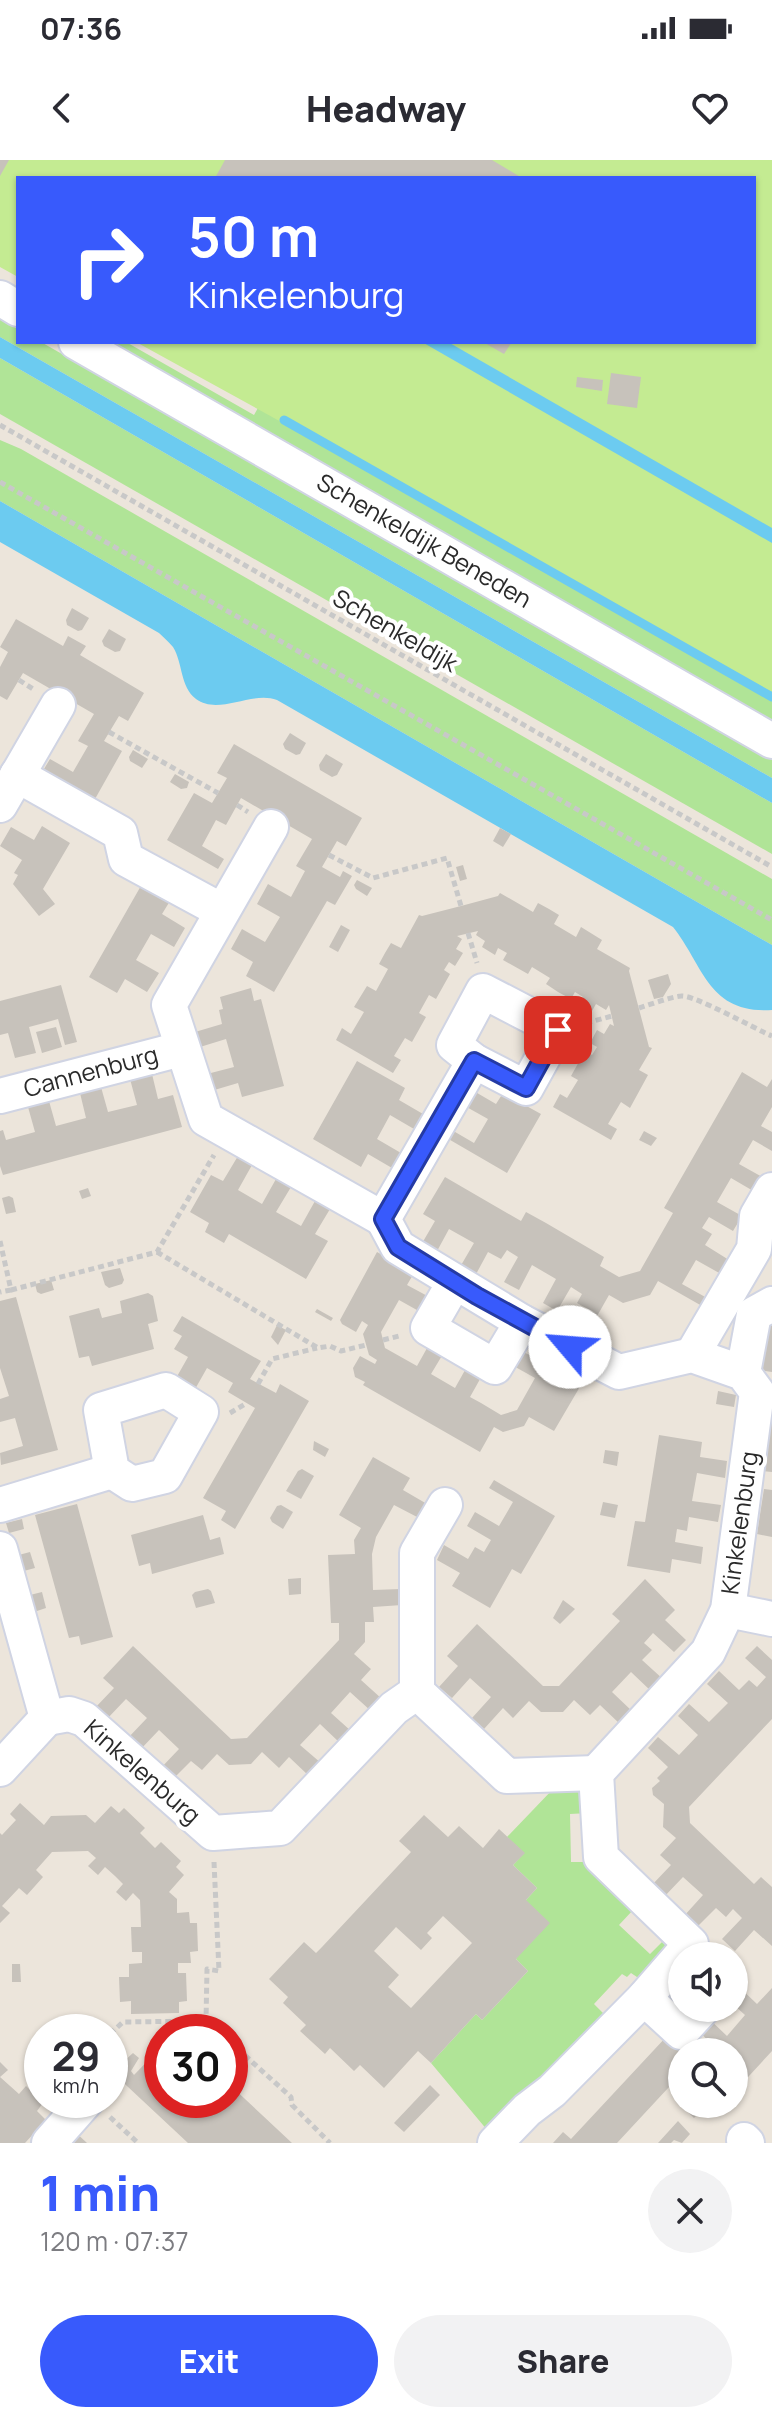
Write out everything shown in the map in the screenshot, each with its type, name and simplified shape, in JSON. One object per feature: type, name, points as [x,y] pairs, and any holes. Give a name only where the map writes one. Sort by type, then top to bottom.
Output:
[{"type":"street","name":"Schenkeldijk Beneden","points":[[79,344],[772,741]]},
{"type":"street","points":[[0,805],[58,705]]},
{"type":"street","points":[[17,775],[120,833],[126,859],[222,911]]},
{"type":"street","name":"Cannenburg","points":[[217,1125],[181,1049],[169,1005],[271,827]]},
{"type":"street","name":"Cannenburg","points":[[0,1096],[181,1049]]},
{"type":"street","points":[[383,1219],[474,1061]]},
{"type":"street","points":[[217,1125],[383,1219],[398,1247],[454,1283],[619,1372],[692,1355],[743,1373]]},
{"type":"street","points":[[692,1355],[754,1249],[757,1216],[772,1190]]},
{"type":"street","points":[[454,1283],[428,1328],[495,1367],[522,1322]]},
{"type":"street","name":"Kinkelenburg","points":[[596,1773],[708,1652],[728,1610],[757,1392],[743,1373],[754,1314],[772,1304]]},
{"type":"street","points":[[0,1505],[112,1471]]},
{"type":"street","points":[[445,1505],[417,1553],[417,1692],[507,1776],[596,1773],[601,1857],[690,1942]]},
{"type":"street","name":"Kinkelenburg","points":[[0,1549],[47,1718]]},
{"type":"street","points":[[728,1610],[772,1619]]},
{"type":"street","name":"Kinkelenburg","points":[[0,1769],[47,1718],[69,1714],[84,1719],[213,1833],[280,1828],[394,1708],[417,1692]]},
{"type":"street","points":[[495,2143],[668,1977]]},
{"type":"street","points":[[644,1998],[668,2020]]},
{"type":"street","points":[[670,2022],[681,2032],[690,2022]]},
{"type":"street","points":[[49,2143],[79,2118]]},
{"type":"path","name":"Schenkeldijk","points":[[0,425],[772,867]]},
{"type":"path","points":[[0,482],[772,920]]},
{"type":"path","points":[[109,732],[218,793]]},
{"type":"path","points":[[329,855],[373,878],[447,858],[461,906]]},
{"type":"path","points":[[639,1008],[684,995],[772,1036]]},
{"type":"path","points":[[157,1252],[217,1125]]},
{"type":"path","points":[[0,1241],[11,1290]]},
{"type":"path","points":[[0,1292],[157,1252],[318,1348]]},
{"type":"path","points":[[258,1384],[272,1359],[330,1346],[341,1351],[366,1345]]},
{"type":"path","points":[[206,2014],[207,1969],[219,1971],[213,1833]]},
{"type":"path","points":[[248,2058],[291,2097],[292,2105],[330,2143]]},
{"type":"path","points":[[110,2118],[138,2143]]},
{"type":"green space","points":[[0,160],[772,160],[772,692],[140,344],[756,344],[756,176],[16,176],[16,276],[0,267]]},
{"type":"green space","points":[[0,319],[16,328],[16,344],[44,344],[772,760],[772,778],[0,337]]},
{"type":"green space","points":[[110,344],[130,344],[254,415],[294,344],[300,344],[772,543],[772,721]]},
{"type":"green space","points":[[0,358],[772,803],[772,854],[0,414]]},
{"type":"green space","points":[[0,440],[21,449],[772,879],[772,945],[0,501]]},
{"type":"green space","points":[[554,1788],[588,1794],[589,1813],[570,1814],[571,1862],[589,1862],[633,1910],[619,1925],[650,1954],[665,1939],[668,1943],[668,1959],[646,1983],[631,1973],[627,1977],[622,1974],[594,2004],[608,2018],[595,2035],[582,2036],[553,2071],[488,2131],[431,2063],[476,2014],[482,2020],[528,1971],[516,1959],[526,1900],[537,1888],[513,1865],[524,1853],[507,1837]]},
{"type":"water","points":[[0,337],[772,778],[772,803],[0,358]]},
{"type":"water","points":[[425,344],[451,344],[772,528],[772,543]]},
{"type":"water","points":[[0,501],[772,945],[772,1010],[751,1009],[721,996],[710,985],[673,927],[277,700],[257,698],[215,705],[196,699],[187,688],[173,647],[159,633],[0,542]]},
{"type":"building","points":[[0,160],[9,160],[0,176]]},
{"type":"building","points":[[225,160],[492,160],[519,176],[216,176]]},
{"type":"building","points":[[486,344],[511,344],[504,354]]},
{"type":"building","points":[[611,373],[641,377],[637,408],[607,404]]},
{"type":"building","points":[[577,377],[603,380],[602,391],[576,387]]},
{"type":"building","points":[[72,608],[89,618],[82,630],[67,625]]},
{"type":"building","points":[[16,619],[63,646],[68,636],[86,646],[80,655],[144,693],[128,721],[119,716],[104,741],[122,751],[95,799],[44,769],[50,759],[73,772],[88,746],[78,741],[94,714],[23,673],[7,700],[0,696],[0,667],[8,652],[0,647]]},
{"type":"building","points":[[109,629],[126,639],[120,651],[115,652],[104,646],[102,641]]},
{"type":"building","points":[[290,733],[306,743],[300,754],[285,749],[283,744]]},
{"type":"building","points":[[234,744],[362,818],[346,846],[337,841],[322,867],[340,877],[343,871],[352,876],[335,905],[327,901],[274,992],[246,976],[253,962],[231,949],[242,929],[265,942],[280,917],[257,904],[268,884],[291,897],[305,871],[296,866],[312,839],[241,798],[226,825],[216,820],[202,846],[224,859],[218,869],[167,840],[194,793],[212,803],[227,778],[217,773]]},
{"type":"building","points":[[133,750],[148,759],[142,768],[130,761]]},
{"type":"building","points":[[326,754],[343,764],[337,775],[332,777],[320,770],[319,765]]},
{"type":"building","points":[[175,774],[189,782],[187,788],[181,789],[170,782]]},
{"type":"building","points":[[42,826],[70,843],[43,889],[55,904],[39,916],[13,884],[18,875],[14,873],[22,860],[0,846],[11,827],[34,840]]},
{"type":"building","points":[[500,828],[511,834],[503,847],[493,841]]},
{"type":"building","points":[[463,865],[467,879],[460,881],[456,867]]},
{"type":"building","points":[[357,880],[372,888],[367,896],[356,889],[354,885]]},
{"type":"building","points":[[142,884],[170,901],[162,914],[185,928],[174,947],[151,934],[136,960],[159,973],[147,992],[125,979],[117,993],[89,977]]},
{"type":"building","points":[[500,893],[533,912],[538,903],[549,909],[559,915],[554,924],[576,937],[581,927],[602,940],[597,949],[630,968],[649,1047],[652,1048],[639,1070],[648,1075],[630,1108],[621,1102],[608,1124],[617,1129],[611,1140],[553,1107],[560,1094],[567,1098],[578,1080],[571,1076],[585,1051],[592,1055],[597,1047],[590,1043],[597,1030],[604,1034],[610,1024],[614,1026],[609,1005],[606,1010],[596,1004],[592,1011],[580,1003],[583,997],[575,992],[571,999],[558,992],[546,984],[550,978],[532,967],[528,974],[503,960],[507,953],[498,948],[495,955],[482,947],[485,941],[476,935],[478,931],[457,936],[462,939],[456,949],[463,953],[455,966],[449,962],[444,970],[450,974],[436,999],[429,995],[419,1013],[426,1017],[412,1042],[405,1038],[394,1056],[401,1060],[393,1073],[336,1040],[342,1028],[351,1034],[364,1012],[354,1007],[367,986],[376,991],[388,969],[379,964],[385,953],[391,943],[401,948],[419,915]]},
{"type":"building","points":[[341,925],[350,930],[338,952],[329,947]]},
{"type":"building","points":[[668,974],[671,984],[663,997],[654,999],[648,980]]},
{"type":"building","points":[[61,985],[77,1042],[65,1045],[58,1019],[29,1027],[36,1053],[15,1058],[8,1033],[0,1035],[0,1001]]},
{"type":"building","points":[[251,988],[254,1001],[261,999],[284,1086],[242,1097],[238,1083],[211,1091],[207,1074],[234,1067],[226,1039],[200,1047],[195,1032],[222,1024],[220,997]]},
{"type":"building","points":[[56,1027],[62,1047],[42,1053],[36,1032]]},
{"type":"building","points":[[357,1061],[405,1088],[399,1100],[423,1114],[414,1129],[390,1115],[377,1139],[401,1153],[392,1168],[368,1154],[361,1167],[313,1139]]},
{"type":"building","points":[[742,1072],[767,1087],[772,1079],[772,1107],[761,1126],[772,1132],[772,1151],[753,1140],[739,1164],[764,1178],[755,1192],[731,1178],[717,1202],[742,1216],[733,1231],[709,1217],[702,1228],[712,1234],[705,1245],[729,1260],[721,1274],[696,1260],[682,1284],[707,1298],[702,1306],[658,1281],[650,1295],[623,1303],[609,1295],[584,1339],[575,1334],[589,1310],[577,1303],[582,1294],[571,1287],[557,1311],[543,1303],[556,1279],[532,1265],[519,1290],[504,1282],[518,1257],[507,1250],[501,1259],[488,1252],[475,1276],[460,1267],[474,1243],[449,1229],[436,1253],[421,1245],[435,1221],[423,1214],[445,1177],[521,1221],[526,1212],[546,1223],[604,1257],[600,1266],[619,1277],[640,1271],[673,1213],[664,1208]]},
{"type":"building","points":[[152,1074],[158,1099],[173,1095],[182,1127],[3,1175],[0,1131],[3,1130],[6,1140],[35,1132],[28,1107],[49,1101],[56,1126],[86,1118],[80,1093],[101,1087],[108,1112],[137,1105],[130,1079]]},
{"type":"building","points":[[472,1090],[496,1104],[503,1093],[541,1114],[507,1173],[445,1137],[450,1129],[474,1143],[488,1119],[463,1105]]},
{"type":"building","points":[[644,1131],[657,1138],[651,1146],[639,1140]]},
{"type":"building","points":[[238,1156],[252,1165],[238,1190],[262,1204],[276,1179],[291,1187],[276,1212],[301,1226],[315,1201],[330,1209],[315,1234],[328,1241],[306,1279],[229,1234],[224,1243],[205,1232],[209,1223],[190,1212],[211,1175],[223,1181]]},
{"type":"building","points":[[88,1188],[91,1196],[82,1199],[79,1191]]},
{"type":"building","points":[[2,1198],[13,1198],[16,1212],[6,1214]]},
{"type":"building","points":[[377,1252],[414,1273],[407,1285],[433,1299],[424,1314],[399,1300],[381,1332],[385,1348],[417,1366],[431,1341],[446,1349],[431,1374],[455,1388],[469,1363],[484,1372],[470,1397],[501,1415],[517,1410],[535,1378],[510,1364],[518,1349],[544,1363],[551,1351],[588,1373],[554,1431],[529,1417],[524,1426],[503,1432],[494,1427],[480,1452],[363,1385],[365,1382],[355,1377],[353,1368],[360,1356],[375,1364],[377,1360],[369,1355],[363,1334],[368,1325],[362,1321],[356,1332],[340,1320]]},
{"type":"building","points":[[120,1268],[124,1280],[122,1284],[109,1288],[101,1272]]},
{"type":"building","points":[[51,1280],[54,1290],[41,1294],[37,1292],[35,1284]]},
{"type":"building","points":[[148,1293],[153,1296],[158,1321],[148,1324],[154,1349],[92,1366],[89,1356],[79,1358],[69,1316],[99,1308],[102,1318],[122,1313],[120,1301]]},
{"type":"building","points":[[16,1297],[58,1450],[1,1465],[0,1453],[23,1446],[15,1418],[0,1422],[0,1399],[9,1396],[0,1368],[0,1301]]},
{"type":"building","points":[[317,1309],[333,1318],[331,1321],[315,1312]]},
{"type":"building","points":[[182,1316],[261,1361],[250,1379],[276,1393],[280,1384],[309,1401],[235,1529],[221,1520],[226,1511],[203,1498],[255,1408],[228,1392],[233,1383],[207,1368],[194,1391],[175,1380],[188,1357],[174,1349],[182,1336],[173,1331]]},
{"type":"building","points":[[767,1320],[772,1320],[772,1372],[759,1370]]},
{"type":"building","points":[[277,1325],[286,1330],[278,1345],[271,1337]]},
{"type":"building","points":[[718,1391],[736,1395],[734,1407],[716,1404]]},
{"type":"building","points":[[772,1420],[772,1472],[762,1471]]},
{"type":"building","points":[[659,1435],[702,1442],[700,1457],[727,1461],[725,1478],[697,1473],[692,1501],[721,1505],[718,1522],[689,1517],[687,1531],[677,1529],[675,1542],[703,1547],[701,1564],[672,1559],[670,1573],[627,1566],[635,1521],[645,1522]]},
{"type":"building","points":[[314,1441],[329,1449],[325,1457],[313,1450]]},
{"type":"building","points":[[605,1450],[619,1452],[617,1466],[603,1463]]},
{"type":"building","points":[[373,1457],[410,1478],[403,1490],[427,1504],[419,1518],[394,1505],[376,1537],[372,1554],[373,1590],[401,1589],[402,1605],[373,1607],[374,1622],[365,1622],[365,1642],[354,1654],[371,1669],[361,1680],[382,1699],[371,1711],[350,1692],[331,1713],[351,1731],[340,1743],[320,1724],[300,1745],[321,1763],[309,1776],[289,1757],[279,1768],[262,1752],[251,1764],[229,1765],[217,1754],[202,1770],[191,1761],[171,1781],[159,1770],[179,1749],[159,1730],[139,1751],[127,1739],[147,1718],[126,1699],[106,1720],[94,1709],[114,1688],[103,1678],[133,1646],[231,1739],[247,1738],[339,1640],[339,1623],[331,1623],[328,1555],[355,1554],[354,1540],[361,1528],[339,1515]]},
{"type":"building","points":[[302,1469],[314,1476],[301,1499],[286,1491]]},
{"type":"building","points":[[494,1480],[555,1516],[521,1574],[512,1569],[490,1608],[452,1586],[460,1573],[437,1560],[444,1545],[468,1559],[475,1547],[484,1552],[491,1540],[467,1526],[475,1512],[499,1526],[513,1502],[489,1488]]},
{"type":"building","points":[[764,1489],[772,1490],[772,1537],[757,1534]]},
{"type":"building","points":[[603,1502],[618,1505],[615,1518],[600,1515]]},
{"type":"building","points":[[77,1504],[113,1637],[81,1645],[79,1636],[69,1638],[35,1515]]},
{"type":"building","points":[[277,1506],[293,1512],[283,1529],[270,1518]]},
{"type":"building","points":[[203,1515],[210,1540],[220,1537],[224,1554],[152,1574],[150,1563],[139,1566],[131,1535]]},
{"type":"building","points":[[22,1519],[24,1529],[9,1533],[6,1523]]},
{"type":"building","points":[[30,1552],[35,1568],[20,1572],[15,1556]]},
{"type":"building","points":[[301,1578],[301,1594],[289,1595],[288,1579]]},
{"type":"building","points":[[645,1579],[675,1610],[665,1620],[686,1640],[674,1652],[653,1633],[644,1643],[652,1650],[642,1660],[664,1680],[652,1692],[631,1672],[612,1692],[633,1712],[621,1725],[600,1705],[590,1715],[574,1700],[563,1712],[541,1712],[529,1701],[513,1718],[503,1708],[484,1729],[472,1718],[491,1697],[470,1678],[452,1698],[439,1687],[458,1666],[447,1656],[477,1624],[543,1686],[559,1686],[620,1621],[612,1614]]},
{"type":"building","points":[[208,1589],[215,1603],[196,1608],[192,1595]]},
{"type":"building","points":[[42,1592],[46,1608],[31,1613],[26,1596]]},
{"type":"building","points":[[563,1600],[575,1609],[560,1624],[553,1618]]},
{"type":"building","points":[[757,1646],[772,1660],[772,1719],[689,1807],[690,1823],[754,1884],[761,1877],[772,1887],[772,1946],[754,1930],[743,1942],[725,1942],[722,1939],[742,1918],[733,1909],[726,1917],[716,1908],[696,1928],[684,1916],[703,1895],[683,1877],[663,1898],[651,1886],[671,1865],[660,1855],[676,1838],[663,1827],[664,1804],[653,1795],[652,1788],[668,1767],[648,1748],[658,1737],[679,1755],[698,1735],[678,1716],[689,1704],[709,1722],[728,1703],[707,1684],[719,1671],[739,1690],[749,1680],[757,1687],[766,1677],[745,1658]]},
{"type":"building","points":[[20,1803],[44,1825],[51,1816],[86,1815],[95,1823],[111,1806],[119,1813],[124,1808],[145,1828],[140,1833],[155,1848],[161,1842],[181,1861],[176,1867],[184,1875],[169,1892],[177,1899],[177,1913],[189,1912],[190,1923],[197,1923],[198,1951],[190,1952],[191,1963],[178,1963],[178,1973],[186,1973],[187,2001],[179,2002],[179,2013],[131,2014],[131,2001],[120,2002],[119,1977],[129,1977],[129,1964],[142,1963],[142,1952],[132,1952],[131,1927],[141,1927],[140,1900],[133,1893],[126,1901],[116,1892],[123,1884],[115,1876],[105,1867],[98,1875],[88,1866],[96,1858],[88,1851],[52,1852],[36,1870],[43,1877],[27,1895],[19,1888],[2,1906],[10,1913],[0,1923],[0,1833],[2,1835],[16,1820],[10,1814]]},
{"type":"building","points":[[424,1815],[448,1837],[459,1826],[483,1848],[499,1829],[525,1853],[513,1865],[537,1888],[526,1900],[550,1923],[516,1959],[528,1971],[482,2020],[476,2014],[431,2063],[418,2051],[384,2088],[360,2065],[354,2071],[330,2048],[325,2054],[300,2031],[306,2025],[283,2003],[288,1997],[269,1979],[304,1942],[316,1953],[322,1947],[411,1852],[399,1841]],"holes":[[[443,1916],[472,1943],[411,2008],[388,1987],[399,1975],[374,1951],[396,1927],[421,1950],[432,1938],[427,1933]]]},
{"type":"building","points":[[12,1964],[20,1964],[21,1982],[12,1982]]},
{"type":"building","points":[[772,1988],[772,2051],[748,2077],[748,2038],[706,2038],[695,2028],[700,2022],[712,2022],[727,2036],[739,2022],[748,2022],[748,1995],[757,2004]]},
{"type":"building","points":[[667,2036],[668,2088],[617,2143],[553,2143],[563,2132],[571,2139]]},
{"type":"building","points":[[133,2053],[139,2058],[131,2071],[134,2075],[144,2065],[144,2102],[128,2087],[128,2058]]},
{"type":"building","points":[[0,2062],[8,2070],[0,2077]]},
{"type":"building","points":[[0,2077],[19,2094],[24,2088],[24,2118],[46,2120],[25,2143],[0,2143]]},
{"type":"building","points":[[430,2085],[440,2095],[404,2132],[394,2123]]},
{"type":"building","points":[[248,2102],[292,2143],[188,2143],[161,2118],[248,2118]]},
{"type":"building","points":[[678,2121],[690,2134],[682,2143],[674,2140],[658,2143]]},
{"type":"building","points":[[73,2130],[87,2143],[60,2143]]},
{"type":"waterway","points":[[284,420],[772,697]]},
{"type":"route","points":[[558,1030],[526,1088],[474,1061],[383,1219],[398,1247],[454,1283],[570,1347]]}]
